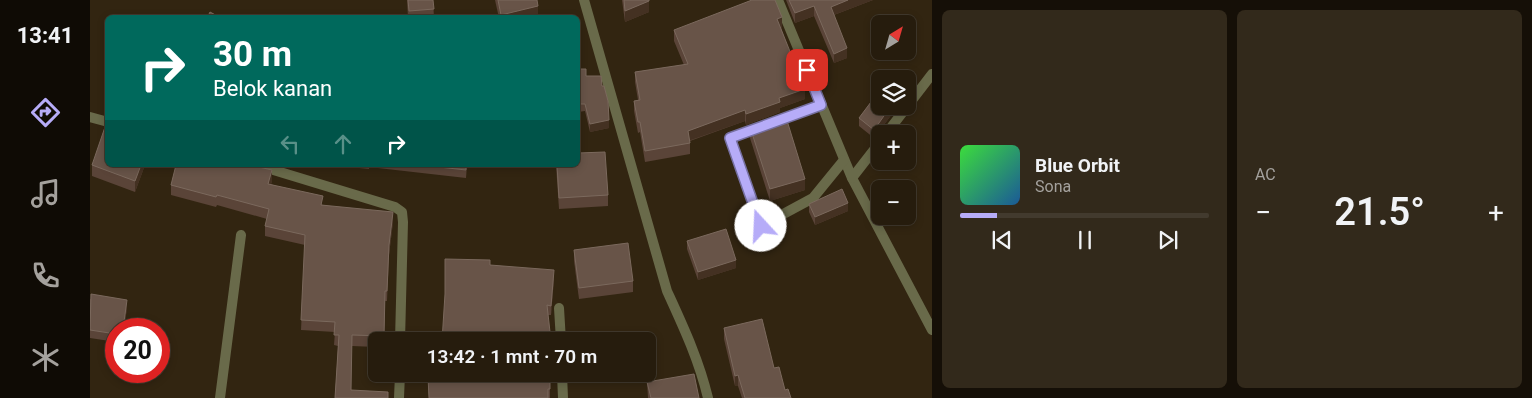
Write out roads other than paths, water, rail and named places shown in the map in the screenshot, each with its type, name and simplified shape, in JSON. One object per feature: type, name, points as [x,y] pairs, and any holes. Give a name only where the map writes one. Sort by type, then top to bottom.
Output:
[{"type":"street","points":[[584,0],[667,291],[688,336],[701,371],[708,398]]},
{"type":"street","points":[[778,0],[852,178],[932,330]]},
{"type":"street","points":[[893,125],[932,74]]},
{"type":"street","points":[[821,105],[730,138],[761,226],[813,198],[844,160]]},
{"type":"street","points":[[90,118],[105,121]]},
{"type":"street","points":[[852,178],[871,154]]},
{"type":"street","points":[[264,167],[395,207],[402,212],[400,332]]},
{"type":"street","points":[[220,398],[241,235]]},
{"type":"street","points":[[559,308],[560,332]]},
{"type":"street","points":[[399,398],[400,382]]},
{"type":"street","points":[[562,382],[563,398]]}]
